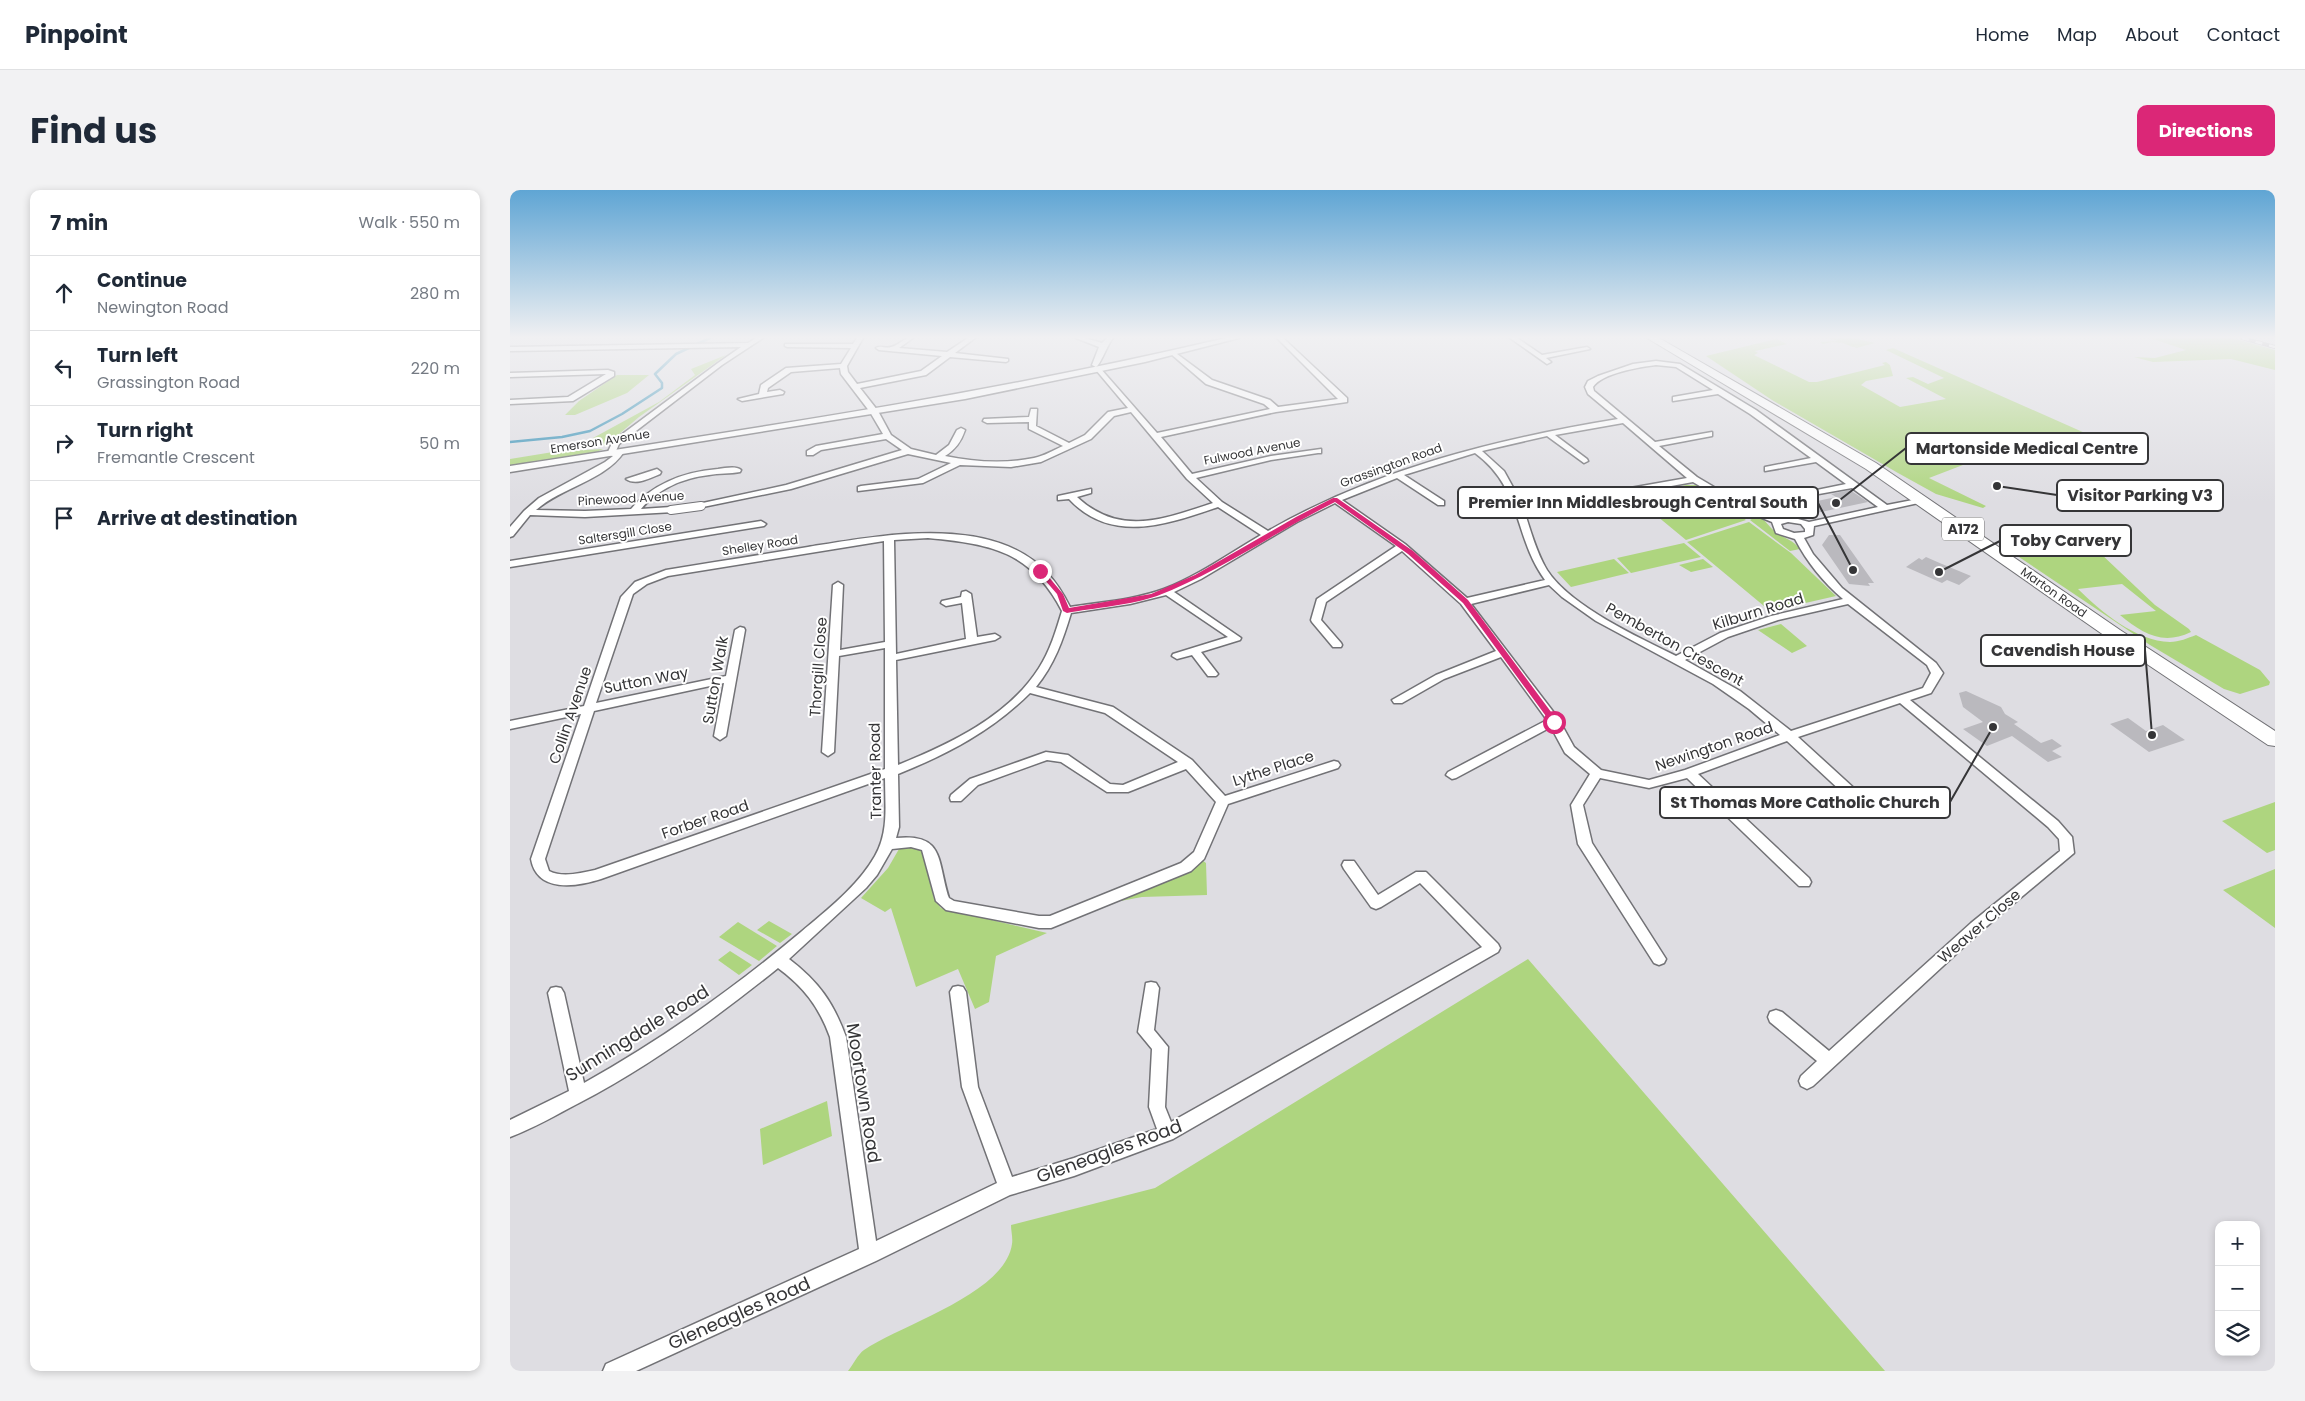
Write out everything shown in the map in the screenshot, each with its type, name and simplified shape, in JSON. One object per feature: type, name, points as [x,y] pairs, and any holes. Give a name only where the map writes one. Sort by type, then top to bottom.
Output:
[{"type":"main road","name":"Marton Road","points":[[1746,393],[1871,466],[2114,634],[2275,740]]},
{"type":"street","points":[[510,402],[570,399],[580,393]]},
{"type":"street","points":[[513,527],[528,512],[568,483],[606,466],[617,458],[615,453],[616,443],[683,393]]},
{"type":"street","points":[[742,398],[774,393]]},
{"type":"street","points":[[861,393],[874,411],[888,436],[908,450],[959,462],[1011,464],[1038,460],[1088,437],[1112,414],[1132,409]]},
{"type":"street","name":"Emerson Avenue","points":[[510,469],[874,411],[965,393]]},
{"type":"street","points":[[1119,393],[1190,477],[1219,504],[1268,535]]},
{"type":"street","points":[[1242,393],[1268,402],[1276,410]]},
{"type":"street","points":[[1155,436],[1276,410],[1344,400],[1337,393]]},
{"type":"street","points":[[1592,393],[1656,444],[1694,479],[1738,505],[1778,521],[1793,519],[1808,525],[1920,500]]},
{"type":"street","points":[[1676,399],[1708,393]]},
{"type":"street","points":[[1723,393],[1884,507]]},
{"type":"street","points":[[987,421],[1033,415],[1032,427],[1070,446]]},
{"type":"street","name":"Grassington Road","points":[[1067,611],[1167,591],[1197,577],[1268,535],[1335,499],[1397,474],[1476,450],[1548,433],[1626,420]]},
{"type":"street","points":[[936,458],[951,450],[959,438],[961,430]]},
{"type":"street","points":[[1548,433],[1584,461]]},
{"type":"street","points":[[1656,444],[1709,434]]},
{"type":"street","points":[[814,449],[888,436]]},
{"type":"street","name":"Pinewood Avenue","points":[[528,512],[632,513],[701,506],[734,496],[788,487],[908,450]]},
{"type":"street","name":"Pemberton Crescent","points":[[1476,450],[1503,474],[1518,503],[1526,537],[1537,560],[1551,582],[1617,631],[1676,660],[1736,693],[1788,736],[1862,803]]},
{"type":"street","name":"Fulwood Avenue","points":[[1190,477],[1262,460],[1318,451]]},
{"type":"street","points":[[1768,469],[1818,459]]},
{"type":"street","points":[[632,513],[642,500],[667,485],[700,472],[735,473],[743,462]]},
{"type":"street","points":[[861,489],[920,481],[959,462]]},
{"type":"street","points":[[630,479],[644,478],[657,472]]},
{"type":"street","points":[[1397,474],[1441,503]]},
{"type":"street","points":[[644,478],[667,485]]},
{"type":"street","points":[[1518,503],[1579,500],[1694,479]]},
{"type":"street","points":[[1805,495],[1852,484]]},
{"type":"street","points":[[1061,498],[1088,491]]},
{"type":"street","points":[[1072,495],[1076,502],[1108,522],[1127,526],[1157,524],[1219,504]]},
{"type":"street","name":"Newington Road","points":[[1335,499],[1402,546],[1465,602],[1504,652],[1554,722],[1569,750],[1597,773],[1649,784],[1927,690],[1937,673],[1931,662],[1852,600]]},
{"type":"street","points":[[1778,521],[1775,525],[1779,531],[1798,536],[1810,533],[1808,525]]},
{"type":"street","name":"Saltersgill Close","points":[[510,564],[745,524],[761,524]]},
{"type":"street","name":"Shelley Road","points":[[637,585],[666,574],[889,537],[928,535],[981,541],[1006,549],[1028,560],[1060,594],[1067,611]]},
{"type":"street","points":[[1798,536],[1810,558],[1852,600]]},
{"type":"street","name":"Tranter Road","points":[[779,960],[871,873],[888,844],[892,827],[889,537]]},
{"type":"street","points":[[1337,645],[1316,620],[1321,601],[1402,546]]},
{"type":"street","points":[[1465,602],[1551,582]]},
{"type":"street","name":"Thorgill Close","points":[[828,752],[838,584]]},
{"type":"street","name":"Collin Avenue","points":[[538,859],[626,597],[637,585]]},
{"type":"street","points":[[1167,591],[1236,638],[1177,656]]},
{"type":"street","points":[[946,603],[967,596],[972,641]]},
{"type":"street","name":"Kilburn Road","points":[[1676,660],[1724,635],[1776,618],[1852,600]]},
{"type":"street","name":"Forber Road","points":[[538,859],[538,866],[542,873],[551,878],[578,879],[596,875],[891,771],[948,746],[998,716],[1028,689],[1048,665],[1067,611]]},
{"type":"street","name":"Sutton Walk","points":[[720,736],[740,630]]},
{"type":"street","points":[[890,658],[995,637]]},
{"type":"street","points":[[834,654],[890,644]]},
{"type":"street","points":[[1194,651],[1212,674]]},
{"type":"street","points":[[1399,700],[1440,677],[1504,652]]},
{"type":"street","name":"Sutton Way","points":[[510,725],[730,678]]},
{"type":"street","points":[[888,844],[919,843],[927,846],[941,895],[944,901],[951,906],[1039,922],[1052,922],[1186,867],[1199,855],[1223,801],[1188,764],[1109,710],[1028,689]]},
{"type":"street","name":"Weaver Close","points":[[1807,1081],[1976,926],[2067,853],[2065,838],[2059,831],[2012,789],[1902,699]]},
{"type":"street","points":[[1452,775],[1554,722]]},
{"type":"street","points":[[956,798],[974,782],[1046,756],[1064,758],[1107,788],[1115,790],[1124,789],[1188,764]]},
{"type":"street","name":"Lythe Place","points":[[1223,801],[1334,765]]},
{"type":"street","points":[[1688,772],[1804,882]]},
{"type":"street","points":[[1597,773],[1577,805],[1585,844],[1660,959]]},
{"type":"street","name":"Gleneagles Road","points":[[613,1371],[869,1254],[1007,1187],[1074,1167],[1167,1133],[1272,1075],[1492,948],[1421,876],[1376,903],[1349,865]]},
{"type":"street","name":"Sunningdale Road","points":[[510,1129],[578,1095],[683,1031],[779,960]]},
{"type":"street","name":"Moortown Road","points":[[779,960],[804,978],[819,993],[830,1014],[838,1037],[869,1254]]},
{"type":"street","points":[[1150,988],[1146,1032],[1160,1047],[1156,1094],[1167,1133]]},
{"type":"street","points":[[958,992],[970,1087],[1007,1187]]},
{"type":"street","points":[[556,993],[578,1095]]},
{"type":"street","points":[[1776,1017],[1829,1061]]},
{"type":"green space","points":[[591,393],[627,393],[575,415],[565,415],[579,401]]},
{"type":"green space","points":[[673,393],[639,417],[605,446],[593,438]]},
{"type":"green space","points":[[1762,393],[1875,393],[1900,407],[1946,399],[1935,393],[1995,393],[2094,437],[1989,455],[1929,478],[1986,506],[1983,508],[1936,494]]},
{"type":"green space","points":[[603,449],[592,454],[510,467],[510,459],[553,452]]},
{"type":"green space","points":[[1686,485],[1696,485],[1746,520],[1686,540],[1634,497]]},
{"type":"green space","points":[[1757,516],[1800,549],[1790,551],[1750,520]]},
{"type":"green space","points":[[1749,522],[1791,553],[1836,596],[1770,611],[1687,542]]},
{"type":"green space","points":[[1684,543],[1701,557],[1631,573],[1617,558]]},
{"type":"green space","points":[[2040,548],[2084,548],[2100,553],[2155,605],[2191,632],[2181,636],[2162,638],[2153,636],[2136,627],[2120,615],[2156,611],[2122,584],[2078,589],[2108,616],[2132,631],[2157,640],[2173,642],[2196,635],[2260,670],[2270,682],[2269,685],[2240,694],[2224,689],[2150,645],[2016,555]]},
{"type":"green space","points":[[1614,559],[1629,573],[1571,587],[1557,572]]},
{"type":"green space","points":[[1703,559],[1713,567],[1691,572],[1679,565]]},
{"type":"green space","points":[[1781,624],[1807,646],[1792,653],[1758,630]]},
{"type":"green space","points":[[2275,802],[2275,850],[2267,853],[2222,821]]},
{"type":"green space","points":[[912,847],[921,849],[923,852],[934,899],[941,908],[1047,933],[996,956],[989,1002],[975,1009],[958,969],[916,987],[891,908],[885,912],[861,898],[888,868],[899,849]]},
{"type":"green space","points":[[1202,860],[1206,863],[1207,895],[1142,897],[1115,902],[1189,870]]},
{"type":"green space","points":[[2275,869],[2275,928],[2223,890]]},
{"type":"green space","points":[[769,921],[792,934],[780,943],[757,930]]},
{"type":"green space","points":[[738,922],[777,946],[759,961],[719,937]]},
{"type":"green space","points":[[730,951],[752,965],[739,975],[718,960]]},
{"type":"green space","points":[[1528,959],[1885,1371],[848,1371],[864,1350],[950,1306],[972,1293],[991,1278],[1005,1262],[1012,1244],[1011,1225],[1155,1188]]},
{"type":"green space","points":[[827,1101],[832,1136],[763,1165],[760,1129]]},
{"type":"building","points":[[1850,490],[1868,502],[1807,515],[1794,506],[1836,497],[1831,494]]},
{"type":"building","points":[[1829,535],[1840,535],[1874,583],[1868,583],[1870,586],[1849,584],[1822,545]]},
{"type":"building","points":[[1926,557],[1971,576],[1959,585],[1947,580],[1942,583],[1906,567],[1919,558],[1922,560]]},
{"type":"building","points":[[1966,691],[2001,707],[2005,714],[2018,722],[2014,724],[2041,743],[2052,739],[2062,746],[2052,751],[2062,757],[2048,762],[2012,736],[1987,746],[1963,729],[1983,722],[1963,707],[1959,693]]},
{"type":"building","points":[[2128,718],[2146,731],[2163,725],[2185,740],[2149,752],[2110,724]]},
{"type":"waterway","points":[[510,442],[562,437],[590,431],[622,414],[654,393]]},
{"type":"place","name":"Visitor Parking V3","points":[[1997,486]]},
{"type":"place","name":"Martonside Medical Centre","points":[[1836,503]]},
{"type":"place","name":"Premier Inn Middlesbrough Central South","points":[[1853,570]]},
{"type":"place","name":"Toby Carvery","points":[[1939,572]]},
{"type":"place","name":"St Thomas More Catholic Church","points":[[1993,727]]},
{"type":"place","name":"Cavendish House","points":[[2152,735]]},
{"type":"route","points":[[1040,571],[1060,594],[1067,611],[1152,595],[1167,591],[1197,577],[1298,518],[1335,499],[1365,518],[1422,562],[1465,602],[1504,652],[1554,722]]}]
